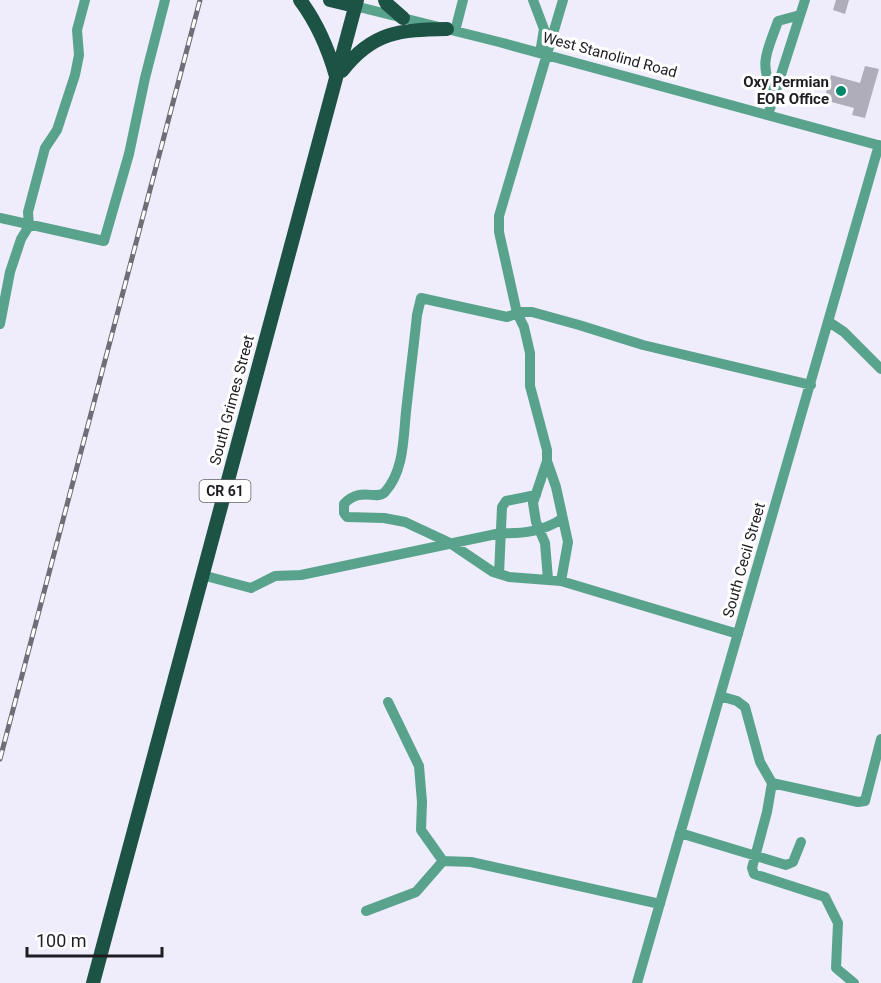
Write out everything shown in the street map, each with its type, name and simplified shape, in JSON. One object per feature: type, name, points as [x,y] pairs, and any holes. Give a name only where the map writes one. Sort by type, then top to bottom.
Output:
[{"type":"main road","points":[[300,0],[320,30],[337,78]]},
{"type":"main road","name":"West Stanolind Road","points":[[330,0],[356,3]]},
{"type":"main road","points":[[385,0],[403,18]]},
{"type":"main road","name":"South Grimes Street","points":[[93,983],[356,3]]},
{"type":"main road","points":[[337,78],[355,55],[381,37],[407,30],[451,29]]},
{"type":"street","points":[[0,324],[10,272],[21,240],[29,226],[28,212],[45,148],[57,130],[75,75],[79,55],[78,30],[86,0]]},
{"type":"street","points":[[0,218],[104,241],[129,154],[165,0]]},
{"type":"street","points":[[451,29],[463,0]]},
{"type":"street","points":[[533,0],[544,29],[544,54]]},
{"type":"street","points":[[548,579],[545,543],[536,522],[534,503],[547,461],[547,450],[530,386],[530,353],[524,327],[517,313],[500,232],[499,216],[544,54],[563,0]]},
{"type":"street","points":[[768,115],[805,0]]},
{"type":"street","name":"West Stanolind Road","points":[[356,3],[403,18],[880,145]]},
{"type":"street","points":[[774,95],[764,64],[778,21],[800,15]]},
{"type":"street","name":"South Cecil Street","points":[[637,983],[880,145]]},
{"type":"street","points":[[738,634],[561,581],[508,577],[499,574],[453,544],[405,522],[384,518],[347,517],[344,513],[344,504],[351,497],[360,494],[384,493],[396,474],[402,447],[417,315],[421,298],[507,317],[517,313],[532,312],[643,345],[811,385]]},
{"type":"street","points":[[829,322],[844,332],[881,369]]},
{"type":"street","points":[[547,461],[551,468],[568,542],[561,581]]},
{"type":"street","points":[[499,574],[502,507],[506,501],[536,495]]},
{"type":"street","points":[[202,574],[251,588],[275,576],[301,575],[501,533],[521,534],[550,527],[562,519]]},
{"type":"street","points":[[720,696],[737,701],[745,707],[760,762],[772,783],[752,868],[754,874],[825,897],[838,923],[836,968],[854,983]]},
{"type":"street","points":[[388,702],[418,766],[422,802],[421,830],[443,861]]},
{"type":"street","points":[[772,783],[858,802],[865,801],[881,739]]},
{"type":"street","points":[[680,833],[786,866],[793,862],[801,842]]},
{"type":"street","points":[[443,861],[471,862],[660,904]]},
{"type":"street","points":[[366,911],[416,892],[443,861]]},
{"type":"building","points":[[836,0],[849,0],[845,14],[833,10]]},
{"type":"building","name":"Oxy Permian EOR Office","points":[[865,66],[879,69],[865,118],[852,115],[854,108],[824,100],[831,75],[860,83]]},
{"type":"railway","points":[[0,759],[200,0]]},
{"type":"place","name":"Oxy Permian EOR Office","points":[[841,91]]}]
